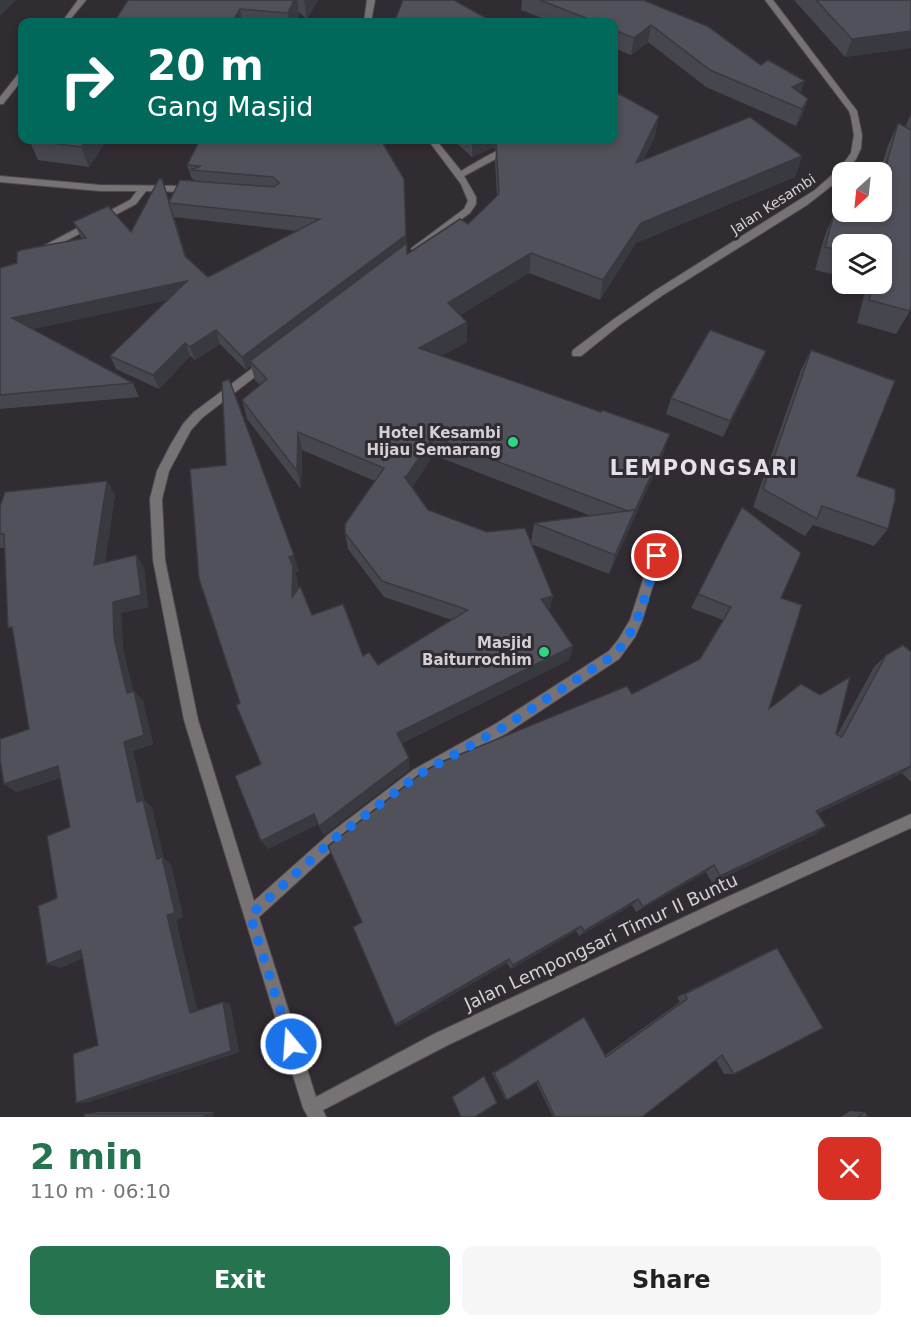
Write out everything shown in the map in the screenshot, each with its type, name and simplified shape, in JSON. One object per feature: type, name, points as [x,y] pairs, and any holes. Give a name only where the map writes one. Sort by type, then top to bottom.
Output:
[{"type":"street","points":[[68,18],[82,0]]},
{"type":"street","points":[[369,18],[371,0]]},
{"type":"street","name":"Jalan Kesambi","points":[[577,353],[617,319],[776,220],[836,179],[854,158],[859,128],[854,111],[769,0]]},
{"type":"street","points":[[0,102],[18,80]]},
{"type":"street","points":[[402,259],[467,211],[472,204],[472,197],[459,175],[435,144]]},
{"type":"street","points":[[459,175],[500,153],[524,144]]},
{"type":"street","points":[[0,178],[100,188],[206,191]]},
{"type":"street","points":[[31,256],[133,202],[144,188]]},
{"type":"street","points":[[273,357],[227,391],[187,427],[163,471],[156,499],[159,560],[191,720],[312,1114]]},
{"type":"street","points":[[250,915],[334,839],[418,775],[502,728],[614,655],[628,640],[639,617],[657,556]]},
{"type":"street","name":"Jalan Lempongsari Timur II Buntu","points":[[312,1114],[440,1040],[730,903],[911,821]]},
{"type":"building","points":[[128,0],[294,0],[288,13],[240,9],[234,18],[117,18]]},
{"type":"building","points":[[403,0],[454,0],[486,18],[396,18]]},
{"type":"building","points":[[540,0],[643,0],[707,26],[761,65],[768,60],[805,81],[792,87],[808,99],[802,109],[710,70],[651,25],[634,38],[618,32],[618,18],[586,18]]},
{"type":"building","points":[[816,0],[911,0],[911,31],[852,39]]},
{"type":"building","points":[[618,93],[659,116],[636,163],[750,117],[802,156],[641,223],[603,280],[531,253],[448,303],[467,322],[419,348],[670,434],[634,513],[635,510],[628,511],[433,437],[406,477],[404,476],[428,510],[487,532],[525,528],[553,596],[541,599],[573,646],[397,733],[409,758],[319,826],[314,814],[261,841],[235,776],[261,764],[236,705],[240,703],[199,579],[190,469],[226,465],[222,382],[229,379],[294,555],[289,557],[293,566],[292,597],[300,586],[312,615],[343,604],[363,656],[369,652],[378,665],[468,610],[382,581],[345,533],[345,524],[384,468],[298,432],[297,471],[242,400],[267,379],[250,361],[407,243],[407,254],[460,219],[468,224],[499,194],[496,144],[618,144]]},
{"type":"building","points":[[898,123],[911,130],[910,311],[869,300],[870,294],[892,294],[892,234],[832,234],[832,249],[825,247],[832,221],[892,222],[892,162],[887,162]]},
{"type":"building","points":[[59,144],[83,144],[81,147]]},
{"type":"building","points":[[198,144],[383,144],[404,179],[406,235],[242,357],[216,330],[190,347],[185,343],[153,375],[110,356],[187,281],[12,318],[133,383],[0,395],[0,268],[17,263],[17,252],[21,250],[86,238],[73,222],[108,206],[131,232],[159,179],[162,179],[169,202],[180,180],[274,187],[279,183],[273,177],[191,170],[201,166],[187,165]],"holes":[[[169,203],[320,219],[208,277],[185,256]]]},
{"type":"building","points":[[710,330],[766,351],[730,421],[671,398]]},
{"type":"building","points":[[811,350],[895,381],[857,476],[895,489],[895,500],[888,529],[822,506],[817,519],[763,489]]},
{"type":"building","points":[[107,481],[94,565],[136,555],[141,595],[113,602],[114,638],[127,693],[134,691],[144,735],[124,742],[137,802],[143,800],[157,859],[162,857],[175,913],[167,915],[190,1013],[223,1002],[231,1051],[76,1103],[73,1054],[98,1045],[81,950],[47,964],[38,906],[57,898],[47,836],[70,827],[58,766],[4,784],[0,760],[0,739],[29,729],[12,627],[8,628],[4,534],[0,534],[0,506],[5,492]]},
{"type":"building","points":[[742,507],[801,553],[781,598],[802,605],[769,709],[801,684],[820,695],[850,677],[836,734],[842,737],[886,655],[903,645],[911,652],[911,766],[816,811],[826,826],[720,876],[714,865],[643,907],[638,899],[584,931],[581,926],[513,965],[509,959],[395,1025],[353,927],[362,922],[328,846],[423,772],[439,763],[627,686],[632,694],[700,659],[731,607],[698,594]]},
{"type":"building","points":[[635,510],[615,555],[534,523]]},
{"type":"building","points":[[777,948],[823,1028],[734,1074],[722,1055],[642,1117],[555,1117],[538,1081],[507,1100],[494,1073],[584,1017],[606,1057],[687,999],[685,994]]},
{"type":"building","points":[[484,1076],[497,1103],[475,1117],[461,1117],[452,1097]]},
{"type":"building","points":[[865,1112],[868,1117],[858,1117]]},
{"type":"building","points":[[85,1114],[205,1114],[204,1117],[84,1117]]},
{"type":"place","name":"Hotel Kesambi Hijau Semarang","points":[[513,442]]},
{"type":"place","name":"Masjid Baiturrochim","points":[[544,652]]},
{"type":"district","name":"LEMPONGSARI","points":[[704,468]]},
{"type":"route","points":[[291,1044],[250,915],[334,839],[418,775],[502,728],[614,655],[628,640],[639,617],[657,556]]}]
